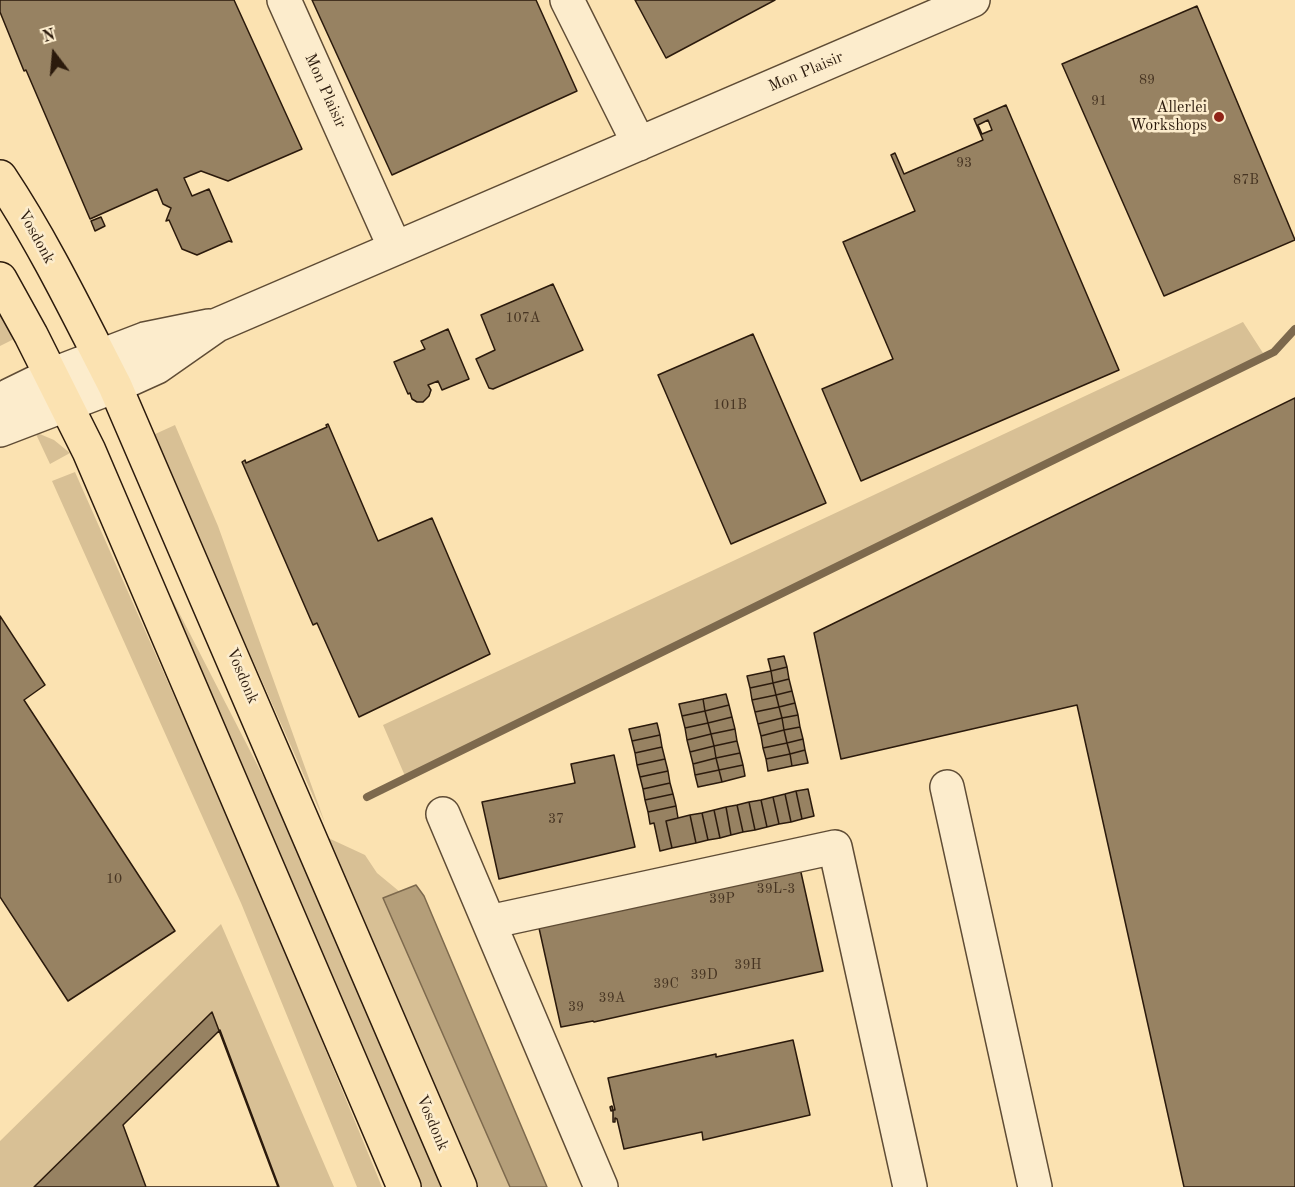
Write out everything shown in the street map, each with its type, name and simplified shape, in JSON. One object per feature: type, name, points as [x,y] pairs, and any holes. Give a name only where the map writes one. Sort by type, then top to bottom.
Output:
[{"type":"main road","name":"Vosdonk","points":[[0,177],[78,311],[115,386],[263,725],[460,1187]]},
{"type":"main road","points":[[0,279],[94,462],[404,1187]]},
{"type":"street","name":"Mon Plaisir","points":[[284,0],[395,248]]},
{"type":"street","points":[[567,0],[639,144]]},
{"type":"street","name":"Mon Plaisir","points":[[0,430],[115,386],[157,367],[217,325],[973,0]]},
{"type":"street","name":"Mon Plaisir","points":[[0,404],[9,395],[51,375],[157,335],[217,325]]},
{"type":"street","points":[[947,787],[1035,1187]]},
{"type":"street","points":[[444,814],[601,1187]]},
{"type":"street","points":[[489,922],[835,848],[910,1187]]},
{"type":"shaded area","points":[[0,309],[14,339],[0,346]]},
{"type":"shaded area","points":[[1243,322],[1263,353],[1211,382],[1107,435],[405,776],[383,725]]},
{"type":"shaded area","points":[[175,425],[218,526],[325,823],[153,435]]},
{"type":"shaded area","points":[[35,432],[54,440],[70,453],[50,464]]},
{"type":"shaded area","points":[[75,472],[258,886],[382,1187],[357,1187],[241,903],[52,481]]},
{"type":"shaded area","points":[[171,597],[280,809],[441,1187],[416,1187],[277,865]]},
{"type":"shaded area","points":[[324,836],[365,855],[377,873],[400,892],[384,899],[510,1187],[471,1187]]},
{"type":"shaded area","points":[[416,885],[424,896],[547,1187],[510,1187],[383,898]]},
{"type":"shaded area","points":[[221,924],[334,1187],[278,1187],[212,1012],[34,1187],[0,1187],[0,1141]]},
{"type":"building","points":[[0,0],[234,0],[302,149],[228,181],[201,171],[184,178],[192,196],[209,189],[232,242],[229,241],[197,255],[182,249],[169,220],[166,221],[171,208],[163,204],[157,189],[90,219],[26,70],[24,71],[0,12]]},
{"type":"building","points":[[312,0],[536,0],[577,91],[392,175]]},
{"type":"building","points":[[635,0],[775,0],[666,58]]},
{"type":"building","points":[[1197,6],[1295,240],[1164,296],[1062,64]]},
{"type":"building","points":[[1006,105],[1119,370],[861,481],[822,389],[893,359],[843,242],[915,211],[891,155],[895,153],[904,174],[983,140],[974,119]]},
{"type":"building","points":[[988,120],[992,130],[982,134],[978,125]]},
{"type":"building","points":[[101,217],[105,226],[95,231],[91,221]]},
{"type":"building","points":[[553,284],[583,350],[493,389],[489,388],[476,359],[495,350],[481,315]]},
{"type":"building","points":[[448,329],[469,379],[442,390],[438,381],[428,385],[431,390],[429,396],[423,402],[417,402],[412,399],[410,393],[408,394],[394,362],[425,349],[421,341]]},
{"type":"building","points":[[753,334],[826,503],[731,544],[658,375]]},
{"type":"building","points":[[1295,398],[1295,1187],[1184,1187],[1077,705],[841,759],[814,633]]},
{"type":"building","points":[[328,424],[378,541],[432,518],[490,654],[359,717],[317,623],[313,625],[242,462],[245,460],[246,463],[327,427]]},
{"type":"building","points":[[0,616],[45,685],[24,700],[175,931],[68,1001],[0,897]]},
{"type":"building","points":[[784,656],[787,667],[771,671],[768,659]]},
{"type":"building","points":[[787,667],[789,679],[773,683],[771,671]]},
{"type":"building","points":[[771,671],[773,683],[750,688],[747,676]]},
{"type":"building","points":[[789,679],[792,691],[776,695],[773,683]]},
{"type":"building","points":[[773,683],[776,695],[752,700],[750,688]]},
{"type":"building","points":[[792,691],[795,703],[779,707],[776,695]]},
{"type":"building","points":[[726,694],[729,705],[705,711],[703,699]]},
{"type":"building","points":[[776,695],[779,707],[755,712],[752,700]]},
{"type":"building","points":[[703,699],[705,711],[682,716],[679,704]]},
{"type":"building","points":[[795,703],[798,715],[782,718],[779,707]]},
{"type":"building","points":[[729,705],[732,717],[708,723],[705,711]]},
{"type":"building","points":[[779,707],[782,718],[758,724],[755,712]]},
{"type":"building","points":[[705,711],[708,723],[685,728],[682,716]]},
{"type":"building","points":[[798,715],[800,727],[784,730],[782,718]]},
{"type":"building","points":[[732,717],[735,729],[711,734],[708,723]]},
{"type":"building","points":[[782,718],[784,730],[761,736],[758,724]]},
{"type":"building","points":[[657,723],[660,735],[632,741],[629,729]]},
{"type":"building","points":[[708,723],[711,734],[687,740],[685,728]]},
{"type":"building","points":[[800,727],[803,739],[787,743],[784,730]]},
{"type":"building","points":[[735,729],[737,741],[714,746],[711,734]]},
{"type":"building","points":[[784,730],[787,743],[763,748],[761,736]]},
{"type":"building","points":[[711,734],[714,746],[690,752],[687,740]]},
{"type":"building","points":[[660,735],[662,747],[635,753],[632,741]]},
{"type":"building","points":[[803,739],[805,750],[790,754],[787,743]]},
{"type":"building","points":[[737,741],[740,753],[716,758],[714,746]]},
{"type":"building","points":[[787,743],[790,754],[766,759],[763,748]]},
{"type":"building","points":[[714,746],[716,758],[693,764],[690,752]]},
{"type":"building","points":[[662,747],[665,759],[637,765],[635,753]]},
{"type":"building","points":[[805,750],[808,763],[792,766],[790,754]]},
{"type":"building","points":[[740,753],[743,765],[719,770],[716,758]]},
{"type":"building","points":[[790,754],[792,766],[768,771],[766,759]]},
{"type":"building","points":[[614,755],[635,847],[499,879],[482,802],[575,783],[571,764]]},
{"type":"building","points":[[716,758],[719,770],[695,775],[693,764]]},
{"type":"building","points":[[665,759],[668,771],[640,777],[637,765]]},
{"type":"building","points":[[743,765],[745,776],[722,782],[719,770]]},
{"type":"building","points":[[719,770],[722,782],[698,787],[695,775]]},
{"type":"building","points":[[668,771],[670,783],[643,789],[640,777]]},
{"type":"building","points":[[670,783],[673,794],[645,800],[643,789]]},
{"type":"building","points":[[808,789],[814,816],[802,819],[796,791]]},
{"type":"building","points":[[796,791],[802,819],[791,822],[785,794]]},
{"type":"building","points":[[673,794],[676,806],[648,812],[645,800]]},
{"type":"building","points":[[785,794],[791,822],[779,824],[773,797]]},
{"type":"building","points":[[773,797],[779,824],[767,827],[761,800]]},
{"type":"building","points":[[761,800],[767,827],[755,830],[749,802]]},
{"type":"building","points":[[749,802],[755,830],[743,832],[737,805]]},
{"type":"building","points":[[737,805],[743,832],[731,835],[726,807]]},
{"type":"building","points":[[676,806],[678,818],[666,821],[672,848],[660,851],[654,823],[650,824],[648,812]]},
{"type":"building","points":[[726,807],[731,835],[720,838],[714,810]]},
{"type":"building","points":[[714,810],[720,838],[708,840],[702,813]]},
{"type":"building","points":[[702,813],[708,840],[696,843],[690,815]]},
{"type":"building","points":[[690,815],[696,843],[672,848],[666,821]]},
{"type":"building","points":[[800,868],[823,971],[594,1022],[561,1027],[539,928]]},
{"type":"building","points":[[212,1012],[278,1187],[34,1187]]},
{"type":"building","points":[[220,1030],[279,1187],[146,1187],[123,1125]]},
{"type":"building","points":[[793,1040],[810,1115],[703,1140],[702,1132],[624,1149],[617,1119],[615,1118],[613,1122],[613,1110],[615,1110],[608,1078]]},
{"type":"waterway","points":[[367,797],[1274,352],[1295,329]]},
{"type":"place","name":"Allerlei Workshops","points":[[1219,117]]}]
